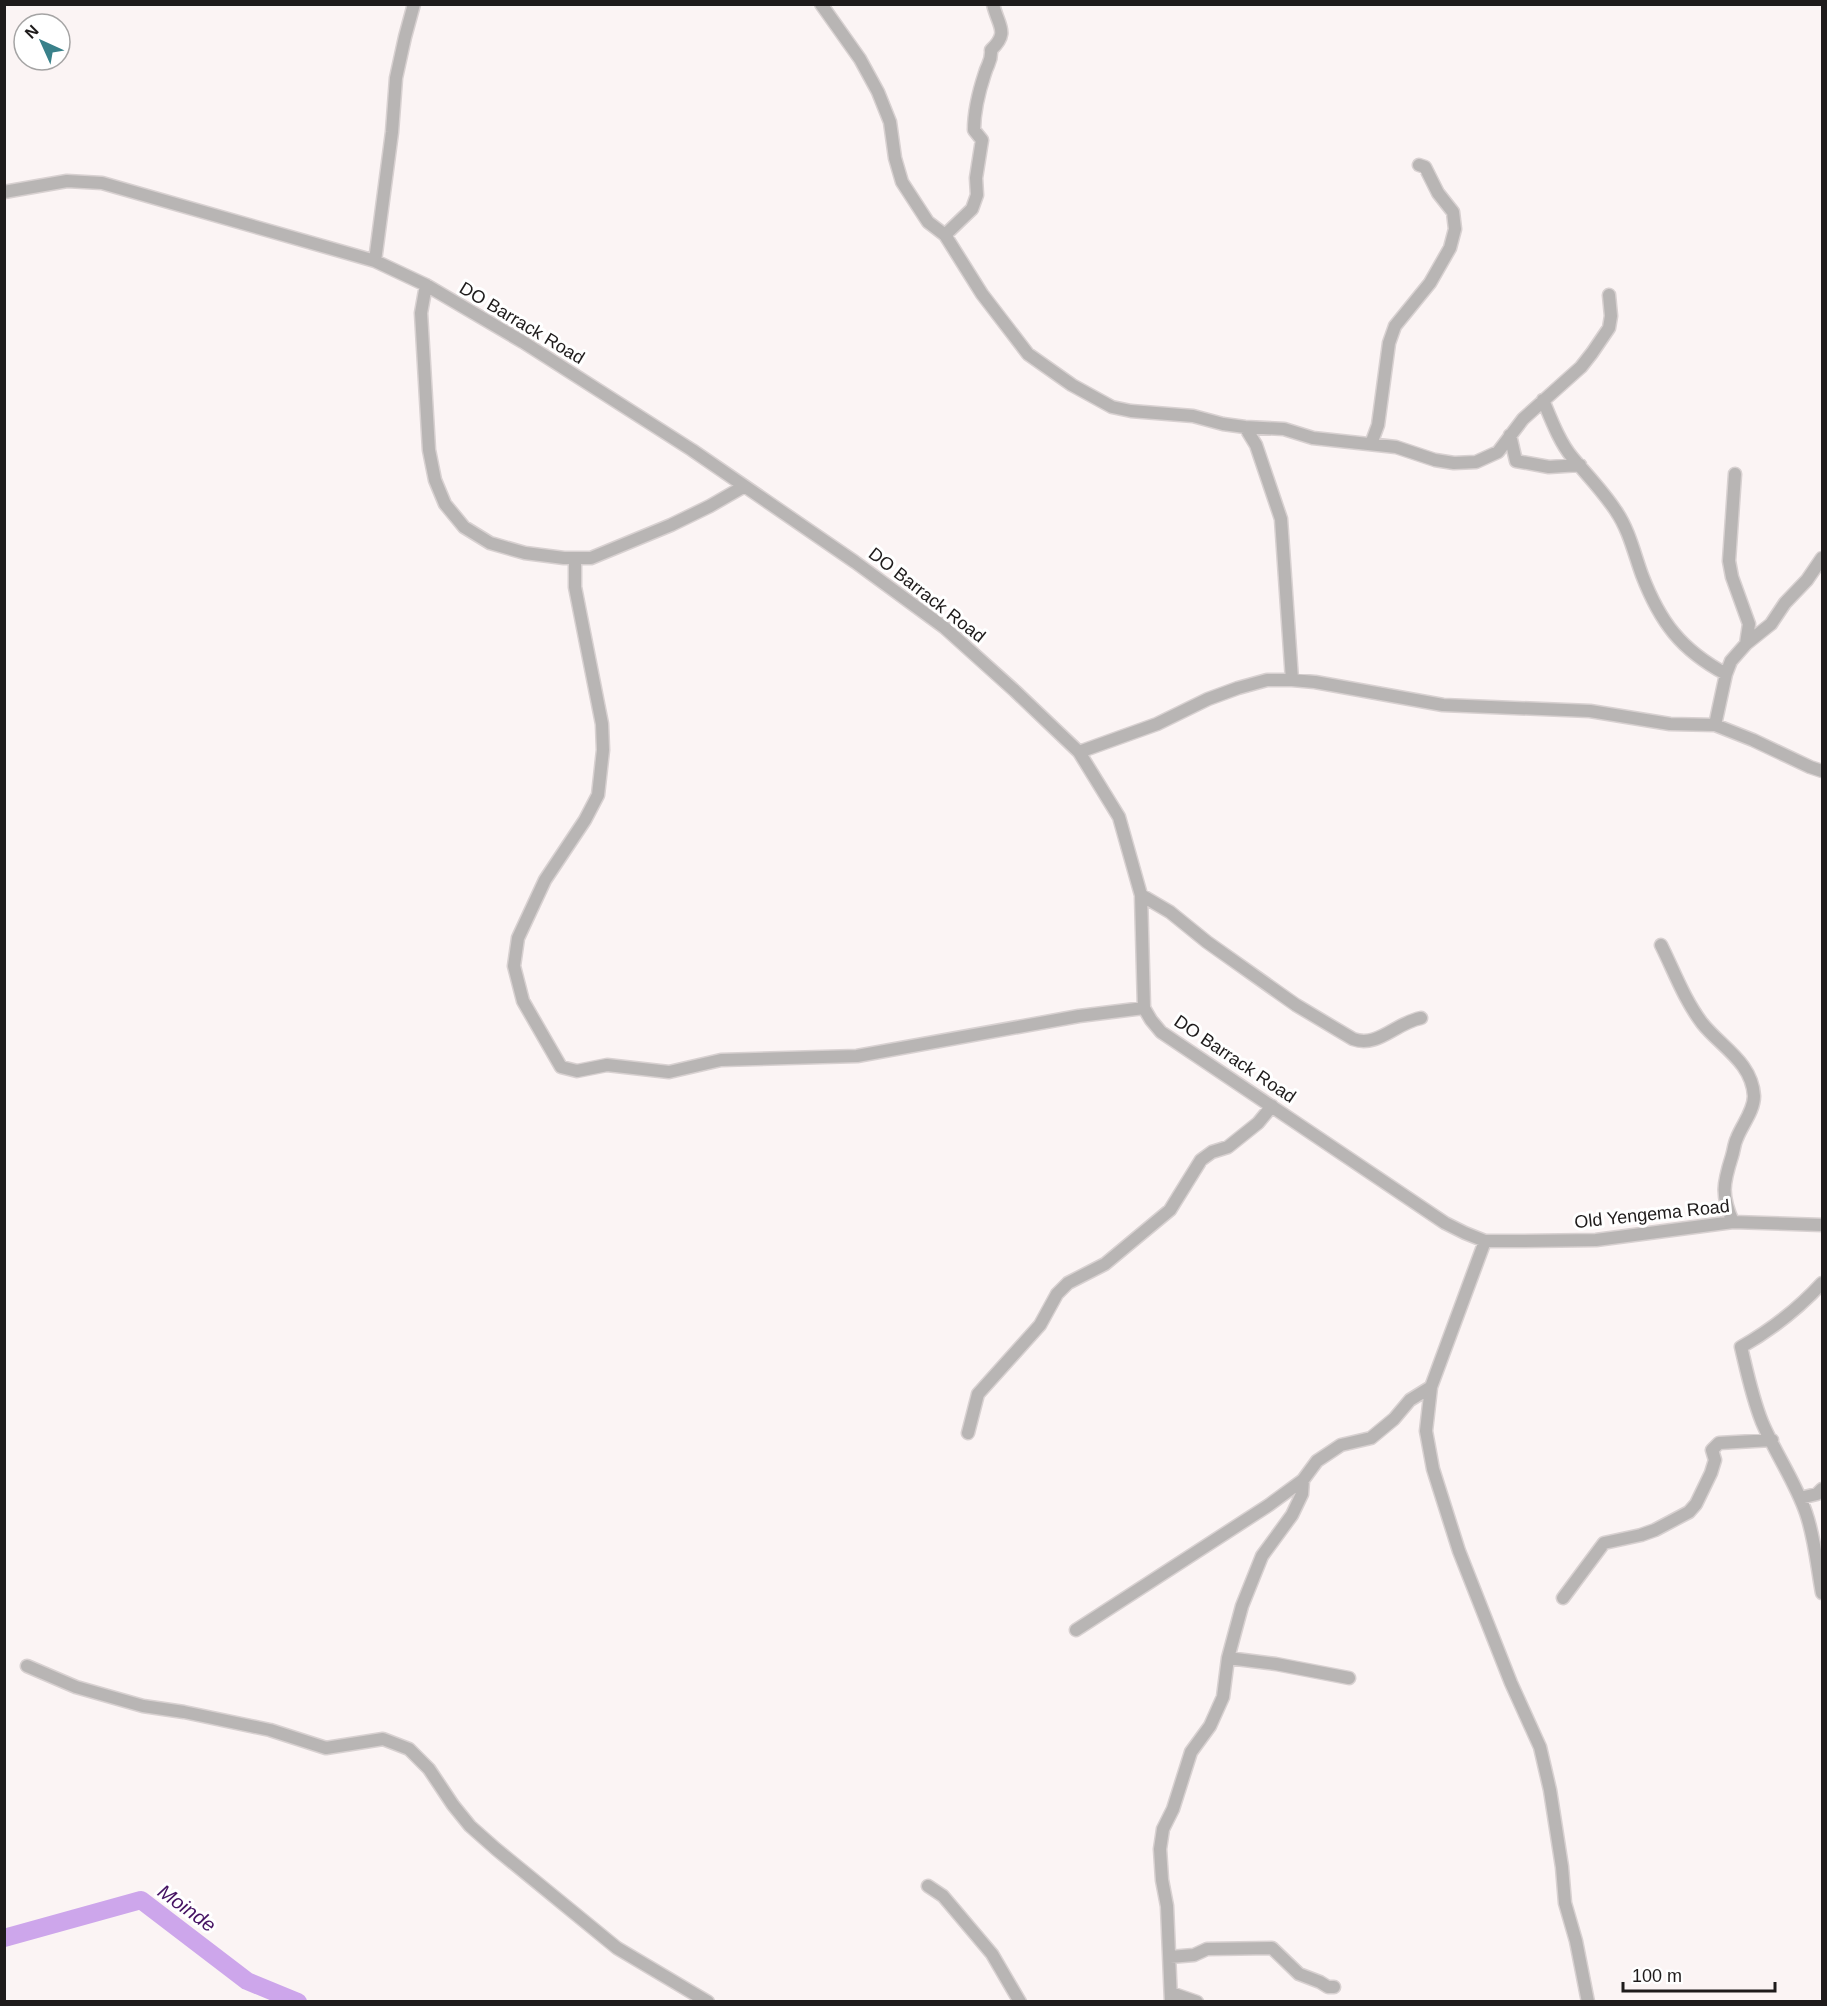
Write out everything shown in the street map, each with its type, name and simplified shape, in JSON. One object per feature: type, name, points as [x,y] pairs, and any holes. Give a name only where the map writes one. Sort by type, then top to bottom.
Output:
[{"type":"street","points":[[375,261],[392,132],[396,78],[414,4]]},
{"type":"street","points":[[821,4],[860,59],[878,92],[890,122],[895,158],[902,182],[928,222],[945,235],[982,294],[1028,354],[1072,385],[1112,407],[1131,411],[1193,416],[1245,427],[1284,429],[1313,438],[1396,447],[1435,460],[1454,463],[1476,462],[1498,452],[1523,419],[1581,367],[1605,336],[1611,316],[1609,295]]},
{"type":"street","points":[[945,235],[972,209],[977,195],[976,178],[982,140],[974,130],[974,118],[986,70],[992,60],[991,50],[1000,41],[1003,31],[993,4]]},
{"type":"street","points":[[1371,444],[1378,425],[1389,342],[1395,326],[1430,283],[1450,248],[1455,229],[1450,206],[1438,193],[1425,167],[1419,165]]},
{"type":"street","name":"DO Barrack Road","points":[[4,192],[67,181],[102,183],[375,261],[426,285],[523,342],[692,450],[855,562],[945,628],[1079,752],[1119,817],[1141,895],[1144,1008],[1161,1032],[1445,1223],[1485,1241]]},
{"type":"street","points":[[426,285],[421,313],[429,450],[435,480],[445,504],[464,527],[490,543],[525,553],[575,559],[591,558],[710,506],[743,487]]},
{"type":"street","points":[[1544,400],[1561,440],[1571,456],[1598,485],[1618,513],[1657,609],[1669,629],[1683,644],[1726,674]]},
{"type":"street","points":[[1245,427],[1256,445],[1281,519],[1292,680]]},
{"type":"street","points":[[1510,435],[1516,461],[1548,467],[1580,465]]},
{"type":"street","points":[[1735,474],[1729,561],[1732,577],[1749,624],[1746,644]]},
{"type":"street","points":[[1715,725],[1726,674],[1731,662],[1746,644],[1771,624],[1785,603],[1808,580],[1822,558]]},
{"type":"street","points":[[575,559],[575,587],[602,724],[603,750],[598,795],[585,820],[545,880],[518,938],[514,966],[523,1001],[561,1067],[577,1071],[607,1065],[669,1072],[721,1060],[857,1056],[1079,1016],[1144,1008]]},
{"type":"street","points":[[1079,752],[1157,724],[1208,699],[1238,688],[1268,680],[1292,680],[1316,682],[1443,705],[1590,711],[1670,724],[1715,725],[1822,771]]},
{"type":"street","points":[[1141,895],[1170,912],[1207,942],[1296,1005],[1353,1040],[1372,1041],[1403,1024],[1421,1018]]},
{"type":"street","points":[[1661,945],[1678,982],[1702,1023],[1745,1067],[1751,1081],[1754,1098],[1745,1125],[1737,1138],[1726,1173],[1723,1194],[1733,1222]]},
{"type":"street","points":[[968,1433],[978,1394],[1040,1325],[1057,1294],[1068,1283],[1105,1264],[1170,1209],[1201,1160],[1212,1152],[1228,1147],[1258,1123],[1272,1106]]},
{"type":"street","name":"Old Yengema Road","points":[[1485,1241],[1596,1240],[1733,1222],[1822,1225]]},
{"type":"street","points":[[1485,1241],[1431,1387],[1426,1431],[1433,1469],[1468,1572],[1511,1683],[1540,1747],[1552,1801],[1565,1903],[1576,1941],[1588,2001]]},
{"type":"street","points":[[1822,1283],[1785,1316],[1741,1347],[1752,1394],[1800,1498],[1819,1546],[1822,1593]]},
{"type":"street","points":[[1076,1630],[1269,1505],[1304,1480],[1317,1461],[1341,1445],[1371,1438],[1394,1419],[1410,1400],[1431,1387]]},
{"type":"street","points":[[1563,1598],[1604,1543],[1641,1535],[1689,1512],[1696,1504],[1711,1473],[1715,1460],[1712,1450],[1719,1443],[1772,1440]]},
{"type":"street","points":[[1197,2001],[1171,1997],[1167,1906],[1160,1850],[1162,1829],[1173,1809],[1191,1752],[1210,1726],[1223,1697],[1228,1658],[1242,1606],[1262,1556],[1292,1515],[1302,1494],[1304,1480]]},
{"type":"street","points":[[1800,1498],[1817,1494],[1822,1489]]},
{"type":"street","points":[[1228,1658],[1276,1664],[1349,1678]]},
{"type":"street","points":[[27,1666],[76,1687],[143,1706],[259,1728],[326,1748],[383,1739],[409,1749],[429,1769],[470,1826],[496,1849],[617,1948],[708,2001]]},
{"type":"street","points":[[928,1886],[944,1896],[992,1954],[1020,2001]]},
{"type":"street","points":[[1170,1957],[1194,1955],[1207,1949],[1272,1948],[1299,1974],[1334,1988]]},
{"type":"waterway","name":"Moinde","points":[[4,1938],[141,1900],[247,1981],[298,2002]]}]
